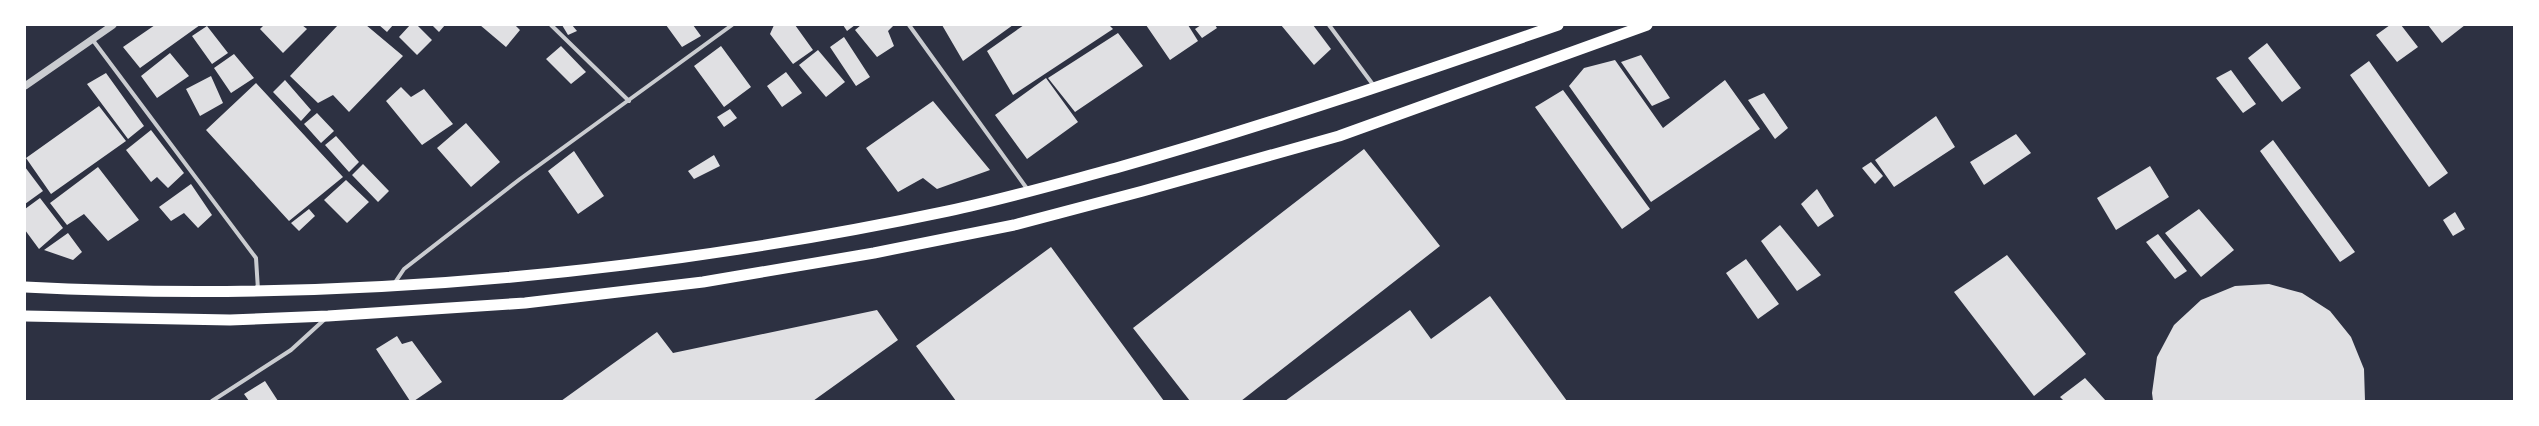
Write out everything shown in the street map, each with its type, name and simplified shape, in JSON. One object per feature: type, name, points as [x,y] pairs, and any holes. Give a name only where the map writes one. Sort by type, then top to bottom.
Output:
[{"type":"highway","points":[[25,287],[121,290],[258,290],[393,286],[499,279],[636,265],[806,238],[949,211],[1029,192],[1212,141],[1376,88],[1558,25]]},
{"type":"highway","points":[[25,316],[230,320],[328,316],[525,303],[703,282],[874,253],[1014,225],[1339,136],[1647,25]]},
{"type":"street","points":[[25,86],[113,25]]},
{"type":"street","points":[[551,25],[629,100]]},
{"type":"street","points":[[393,286],[404,269],[520,179],[732,25]]},
{"type":"street","points":[[909,25],[1029,192]]},
{"type":"street","points":[[1329,25],[1376,88]]},
{"type":"street","points":[[92,39],[256,258],[258,290]]},
{"type":"street","points":[[212,401],[291,350],[328,316]]},
{"type":"building","points":[[155,25],[200,25],[140,68],[123,47]]},
{"type":"building","points":[[264,25],[302,25],[307,29],[283,53],[260,29]]},
{"type":"building","points":[[338,25],[366,25],[403,56],[349,112],[333,95],[318,103],[290,76]]},
{"type":"building","points":[[379,25],[393,25],[387,32]]},
{"type":"building","points":[[410,25],[417,25],[432,40],[417,55],[399,37]]},
{"type":"building","points":[[432,25],[445,25],[439,32]]},
{"type":"building","points":[[480,25],[515,25],[520,30],[506,47]]},
{"type":"building","points":[[562,25],[572,25],[577,31],[568,35]]},
{"type":"building","points":[[666,25],[693,25],[701,36],[682,47]]},
{"type":"building","points":[[774,25],[795,25],[813,50],[793,64],[770,34]]},
{"type":"building","points":[[843,25],[855,25],[847,31]]},
{"type":"building","points":[[861,25],[894,25],[888,31],[894,46],[877,57],[855,30]]},
{"type":"building","points":[[942,25],[1013,25],[963,61]]},
{"type":"building","points":[[1024,25],[1109,25],[1113,29],[1013,95],[987,51]]},
{"type":"building","points":[[1146,25],[1188,25],[1198,41],[1170,60]]},
{"type":"building","points":[[1201,25],[1215,25],[1217,28],[1202,38],[1195,29]]},
{"type":"building","points":[[1281,25],[1313,25],[1331,49],[1314,65]]},
{"type":"building","points":[[2390,25],[2401,25],[2418,47],[2397,62],[2376,35]]},
{"type":"building","points":[[2428,25],[2465,25],[2442,43]]},
{"type":"building","points":[[207,26],[228,53],[212,64],[192,36]]},
{"type":"building","points":[[1118,33],[1143,66],[1075,112],[1048,78]]},
{"type":"building","points":[[844,37],[870,77],[856,86],[830,47]]},
{"type":"building","points":[[2267,43],[2301,88],[2282,102],[2248,58]]},
{"type":"building","points":[[561,46],[586,72],[571,84],[546,59]]},
{"type":"building","points":[[721,46],[751,87],[724,107],[694,66]]},
{"type":"building","points":[[818,50],[845,82],[826,97],[799,65]]},
{"type":"building","points":[[170,53],[189,76],[157,98],[141,76]]},
{"type":"building","points":[[234,54],[254,78],[231,93],[214,68]]},
{"type":"building","points":[[1641,55],[1670,98],[1652,106],[1621,62]]},
{"type":"building","points":[[1615,60],[1663,128],[1725,80],[1760,129],[1651,202],[1569,86],[1584,68]]},
{"type":"building","points":[[2369,61],[2448,173],[2429,187],[2350,75]]},
{"type":"building","points":[[2231,70],[2256,104],[2243,113],[2216,78]]},
{"type":"building","points":[[786,72],[802,93],[782,107],[767,86]]},
{"type":"building","points":[[106,73],[144,126],[128,139],[87,84]]},
{"type":"building","points":[[211,76],[223,103],[200,116],[186,89]]},
{"type":"building","points":[[1046,78],[1078,122],[1027,159],[995,115]]},
{"type":"building","points":[[285,80],[311,110],[301,121],[273,92]]},
{"type":"building","points":[[256,83],[343,177],[289,221],[206,130]]},
{"type":"building","points":[[401,87],[411,97],[424,89],[453,124],[422,145],[386,101]]},
{"type":"building","points":[[1563,90],[1650,209],[1622,229],[1535,107]]},
{"type":"building","points":[[1764,93],[1788,128],[1775,139],[1748,100]]},
{"type":"building","points":[[933,101],[990,170],[937,189],[923,178],[898,192],[866,148]]},
{"type":"building","points":[[99,106],[126,141],[51,194],[26,158]]},
{"type":"building","points":[[730,109],[737,118],[724,127],[717,117]]},
{"type":"building","points":[[317,113],[334,131],[321,143],[304,124]]},
{"type":"building","points":[[1936,116],[1955,147],[1894,187],[1875,160]]},
{"type":"building","points":[[466,123],[500,162],[471,187],[437,148]]},
{"type":"building","points":[[151,130],[184,173],[168,188],[157,177],[151,182],[126,150]]},
{"type":"building","points":[[2016,134],[2031,153],[1984,185],[1970,162]]},
{"type":"building","points":[[336,136],[359,162],[349,172],[325,145]]},
{"type":"building","points":[[2273,140],[2355,252],[2340,262],[2260,151]]},
{"type":"building","points":[[1364,149],[1440,246],[1241,401],[1190,401],[1133,328]]},
{"type":"building","points":[[574,151],[604,196],[578,214],[548,171]]},
{"type":"building","points":[[714,155],[720,166],[694,179],[688,171]]},
{"type":"building","points":[[1871,162],[1883,176],[1875,184],[1862,168]]},
{"type":"building","points":[[363,164],[389,191],[378,202],[352,175]]},
{"type":"building","points":[[2150,166],[2169,197],[2116,230],[2097,198]]},
{"type":"building","points":[[25,167],[43,191],[25,204]]},
{"type":"building","points":[[98,167],[139,220],[108,241],[84,214],[67,225],[50,203]]},
{"type":"building","points":[[346,180],[369,202],[347,223],[324,200]]},
{"type":"building","points":[[191,184],[212,215],[198,228],[184,213],[171,221],[159,207]]},
{"type":"building","points":[[1817,189],[1834,216],[1818,227],[1801,204]]},
{"type":"building","points":[[40,198],[63,228],[39,249],[25,230],[25,209]]},
{"type":"building","points":[[309,209],[315,216],[299,231],[291,223]]},
{"type":"building","points":[[2199,209],[2234,250],[2201,277],[2165,233]]},
{"type":"building","points":[[2455,212],[2465,229],[2453,236],[2443,220]]},
{"type":"building","points":[[1780,225],[1821,275],[1797,291],[1761,241]]},
{"type":"building","points":[[68,233],[82,252],[73,260],[44,250]]},
{"type":"building","points":[[2158,234],[2187,271],[2175,279],[2146,242]]},
{"type":"building","points":[[1051,247],[1164,401],[956,401],[916,346]]},
{"type":"building","points":[[2007,255],[2086,354],[2034,396],[1954,292]]},
{"type":"building","points":[[1746,259],[1779,304],[1758,319],[1726,273]]},
{"type":"building","points":[[2269,284],[2302,293],[2330,311],[2351,337],[2364,369],[2365,401],[2153,401],[2152,393],[2157,357],[2174,325],[2201,300],[2235,286]]},
{"type":"building","points":[[1490,296],[1567,401],[1285,401],[1410,310],[1431,339]]},
{"type":"building","points":[[877,310],[898,340],[813,401],[561,401],[657,332],[673,353]]},
{"type":"building","points":[[397,336],[402,344],[412,341],[442,382],[414,401],[410,401],[376,349]]},
{"type":"building","points":[[2085,378],[2106,401],[2064,401],[2060,397]]},
{"type":"building","points":[[265,381],[278,401],[249,401],[244,394]]}]
